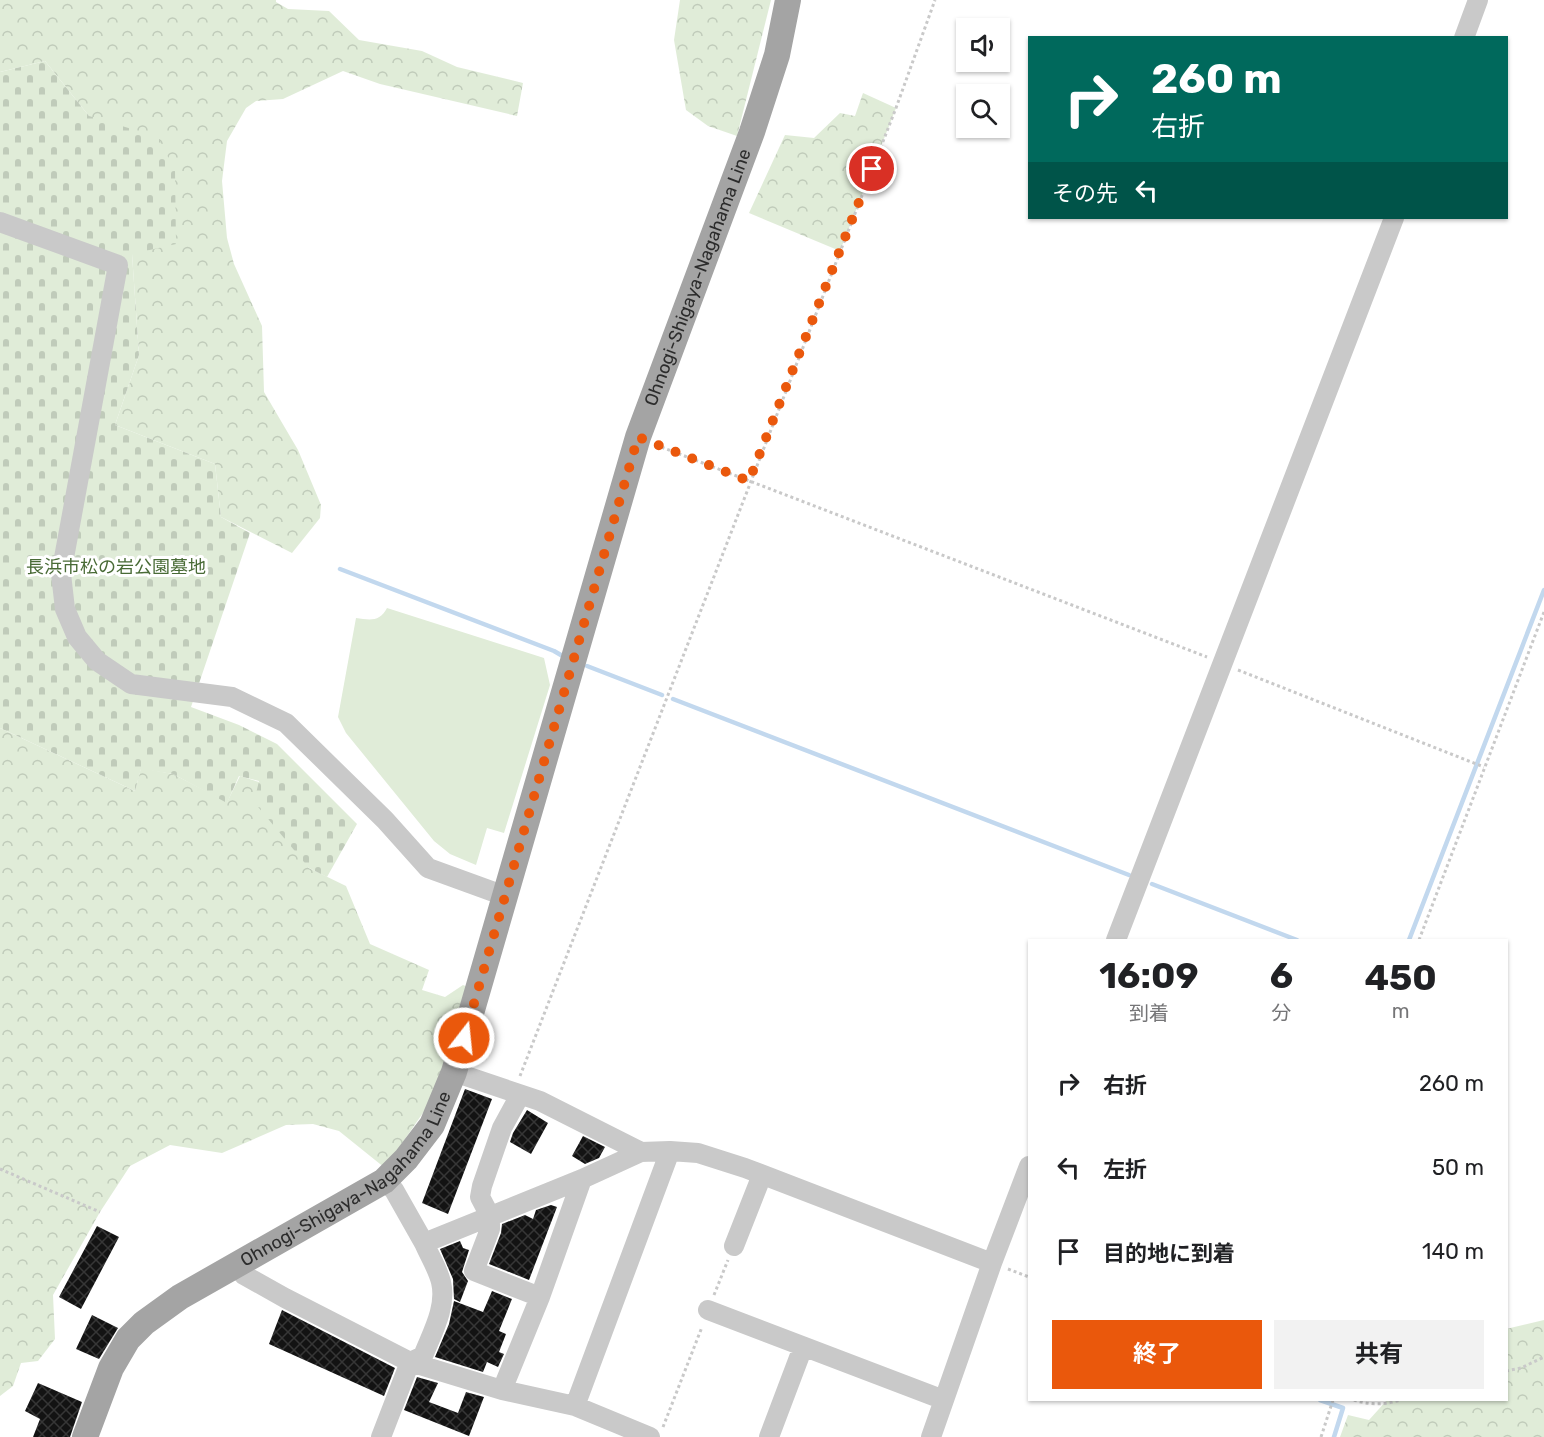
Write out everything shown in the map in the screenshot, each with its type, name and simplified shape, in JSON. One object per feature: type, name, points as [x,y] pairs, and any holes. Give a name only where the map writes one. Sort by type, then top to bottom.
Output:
[{"type":"main road","name":"Ohnogi-Shigaya-Nagahama Line","points":[[85,1437],[111,1368],[128,1339],[144,1323],[180,1297],[384,1181],[406,1159],[432,1125],[454,1072],[638,437],[752,132],[777,55],[788,0]]},
{"type":"street","points":[[1465,36],[1478,0]]},
{"type":"street","points":[[1116,939],[1394,219]]},
{"type":"street","points":[[0,222],[118,265],[61,574],[65,609],[77,637],[98,661],[131,684],[232,697],[286,723],[385,820],[429,868],[505,896]]},
{"type":"street","points":[[454,1072],[540,1101],[641,1152]]},
{"type":"street","points":[[516,1094],[482,1185],[480,1197],[490,1216],[490,1229],[474,1271],[540,1298]]},
{"type":"street","points":[[423,1243],[582,1179],[641,1152],[670,1151],[698,1153],[762,1175],[992,1263]]},
{"type":"street","points":[[574,1406],[670,1151]]},
{"type":"street","points":[[931,1437],[1028,1169]]},
{"type":"street","points":[[734,1246],[762,1175]]},
{"type":"street","points":[[502,1390],[540,1298],[582,1179]]},
{"type":"street","points":[[381,1437],[410,1362],[423,1356],[441,1310],[443,1294],[441,1281],[423,1243],[394,1190],[384,1181]]},
{"type":"street","points":[[236,1266],[244,1275],[285,1298],[410,1362],[502,1390],[574,1406],[650,1437]]},
{"type":"street","points":[[708,1310],[944,1400]]},
{"type":"street","points":[[769,1437],[803,1347]]},
{"type":"path","points":[[516,1094],[749,481],[896,108],[935,0]]},
{"type":"path","points":[[638,437],[1484,767]]},
{"type":"path","points":[[1419,939],[1544,612]]},
{"type":"path","points":[[0,1169],[100,1212]]},
{"type":"path","points":[[659,1437],[734,1246]]},
{"type":"path","points":[[992,1263],[1028,1277]]},
{"type":"path","points":[[1508,1371],[1521,1368],[1544,1358]]},
{"type":"path","points":[[1321,1437],[1334,1401]]},
{"type":"path","points":[[1357,1401],[1364,1403],[1396,1401]]},
{"type":"green space","points":[[0,0],[276,0],[288,9],[329,11],[359,40],[422,51],[457,67],[523,83],[517,116],[380,84],[343,71],[283,99],[256,101],[246,108],[227,141],[222,181],[227,238],[234,264],[262,326],[264,392],[298,450],[321,505],[320,518],[292,553],[221,517],[215,464],[115,425],[139,355],[132,254],[89,116],[45,61],[0,72]]},
{"type":"green space","points":[[680,0],[771,0],[737,136],[708,126],[686,110],[674,40]]},
{"type":"green space","name":"長浜市松の岩公園墓地","points":[[45,61],[89,116],[158,137],[175,171],[176,244],[132,254],[139,355],[115,425],[215,464],[221,517],[250,533],[191,707],[239,725],[277,744],[357,824],[327,877],[309,868],[254,802],[259,781],[239,776],[227,803],[173,774],[141,769],[135,791],[0,728],[0,72]]},
{"type":"green space","points":[[863,93],[896,108],[840,251],[749,213],[785,135],[814,138],[840,113],[855,116]]},
{"type":"green space","points":[[387,608],[544,658],[550,685],[504,833],[487,828],[476,865],[450,854],[434,841],[346,733],[338,717],[356,618],[378,618]]},
{"type":"green space","points":[[0,728],[135,791],[141,768],[173,774],[227,802],[240,776],[259,782],[309,868],[346,886],[370,944],[429,970],[422,990],[445,997],[463,985],[468,987],[457,1034],[427,1107],[385,1168],[339,1131],[313,1124],[286,1125],[222,1153],[170,1145],[130,1166],[100,1212],[53,1295],[55,1339],[38,1361],[21,1363],[13,1386],[0,1396]]},
{"type":"green space","points":[[1544,1320],[1544,1437],[1340,1437],[1348,1415],[1369,1420],[1386,1401],[1508,1401],[1508,1329]]},
{"type":"building","points":[[465,1089],[492,1099],[448,1214],[422,1203]]},
{"type":"building","points":[[527,1110],[548,1123],[531,1154],[510,1142]]},
{"type":"building","points":[[583,1136],[605,1147],[599,1158],[585,1164],[572,1156]]},
{"type":"building","points":[[551,1205],[557,1207],[529,1280],[489,1264],[501,1233],[502,1224],[525,1215],[533,1219],[536,1210]]},
{"type":"building","points":[[97,1226],[119,1237],[81,1309],[59,1297]]},
{"type":"building","points":[[460,1241],[463,1248],[469,1250],[462,1272],[468,1281],[460,1302],[454,1299],[453,1279],[440,1249]]},
{"type":"building","points":[[492,1291],[512,1299],[499,1331],[506,1334],[499,1352],[504,1354],[498,1367],[487,1362],[483,1372],[435,1357],[449,1324],[454,1301],[483,1312]]},
{"type":"building","points":[[282,1310],[395,1368],[384,1396],[269,1344]]},
{"type":"building","points":[[92,1315],[118,1328],[99,1359],[76,1349]]},
{"type":"building","points":[[417,1377],[438,1383],[429,1402],[458,1413],[466,1392],[484,1397],[469,1436],[404,1410]]},
{"type":"building","points":[[38,1383],[82,1402],[70,1437],[33,1437],[40,1419],[25,1411]]},
{"type":"waterway","points":[[340,569],[554,651],[566,658]]},
{"type":"waterway","points":[[1409,939],[1544,590]]},
{"type":"waterway","points":[[587,666],[662,695]]},
{"type":"waterway","points":[[673,699],[1129,875]]},
{"type":"waterway","points":[[1152,884],[1294,939]]},
{"type":"waterway","points":[[1323,1401],[1343,1408],[1334,1437]]},
{"type":"route","points":[[464,1038],[638,437],[749,481],[872,169]]}]
